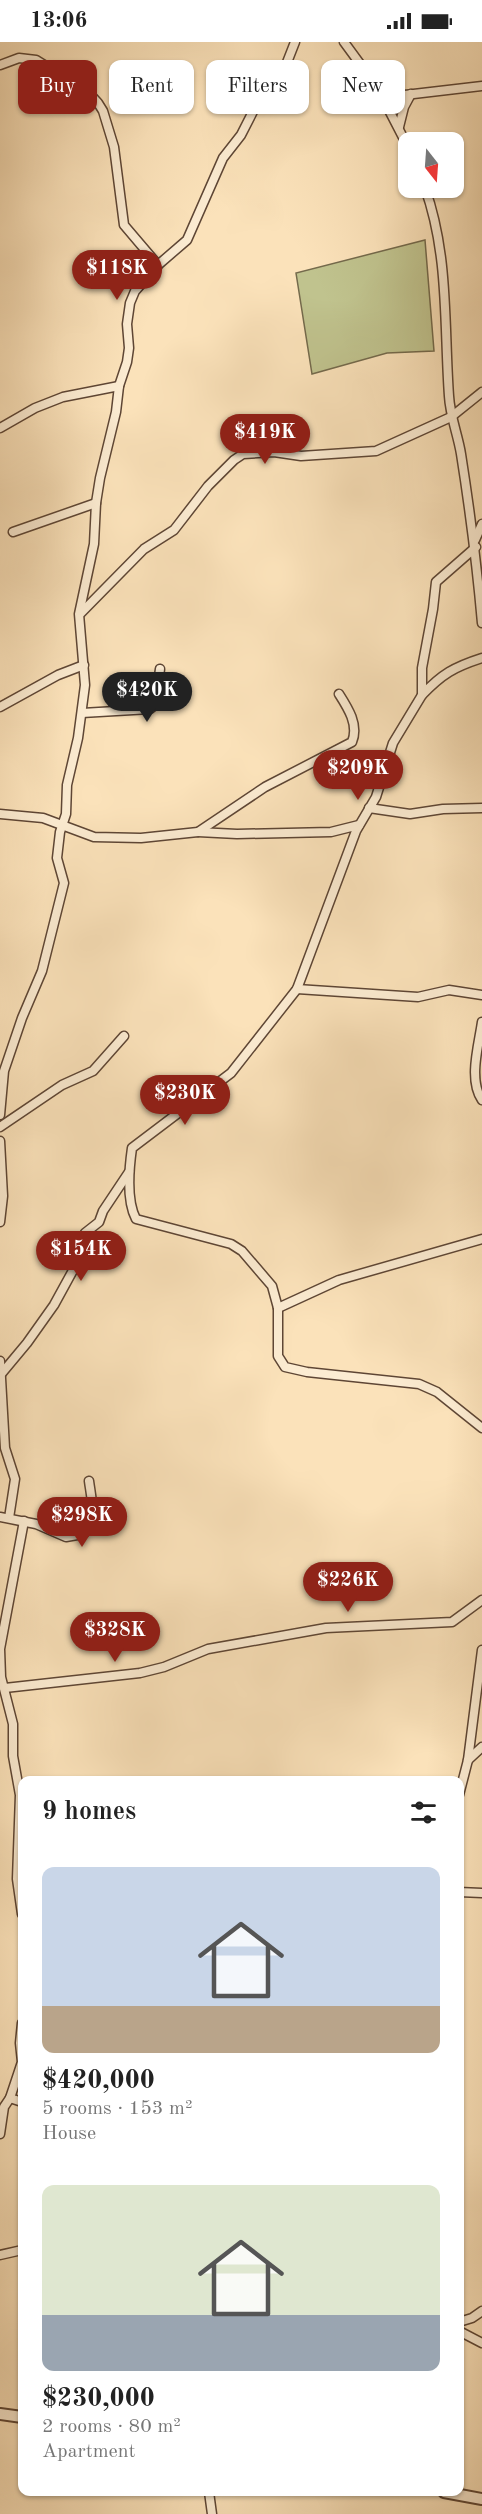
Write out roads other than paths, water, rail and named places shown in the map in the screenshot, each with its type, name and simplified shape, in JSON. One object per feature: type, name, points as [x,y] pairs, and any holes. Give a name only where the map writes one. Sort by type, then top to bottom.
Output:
[{"type":"street","points":[[0,1115],[4,1071],[22,1018],[42,971],[64,884],[57,858],[66,814],[70,770],[82,713],[85,685],[79,614],[94,544],[96,503],[119,386],[129,348],[127,324],[130,303],[135,291],[158,265],[187,240],[223,158],[241,135],[267,84],[286,65],[295,42]]},
{"type":"street","points":[[344,42],[357,60]]},
{"type":"street","points":[[0,65],[19,58],[36,60],[88,92],[98,103],[103,111],[114,147],[124,225],[158,265]]},
{"type":"street","points":[[405,93],[482,86]]},
{"type":"street","points":[[399,127],[404,106],[411,94]]},
{"type":"street","points":[[392,114],[401,132]]},
{"type":"street","points":[[428,198],[439,237],[451,417],[459,441],[475,544],[482,623]]},
{"type":"street","points":[[0,428],[35,408],[63,397],[119,386]]},
{"type":"street","points":[[79,614],[144,549],[174,530],[208,486],[243,454],[274,452],[301,456],[376,451],[451,417],[482,392]]},
{"type":"street","points":[[14,532],[96,503]]},
{"type":"street","points":[[422,695],[423,668],[435,582],[475,544],[482,524]]},
{"type":"street","points":[[482,658],[457,666],[441,676],[422,695],[393,743],[376,797],[359,825],[297,989],[231,1073],[132,1148],[129,1172],[132,1210],[136,1219],[213,1238],[237,1247],[272,1286],[278,1308],[278,1356],[285,1367],[307,1372],[419,1384],[436,1392],[482,1428]]},
{"type":"street","points":[[0,707],[57,675],[84,664]]},
{"type":"street","points":[[82,713],[150,709],[155,705],[160,669]]},
{"type":"street","points":[[198,832],[265,787],[301,766],[352,742],[355,729],[339,694]]},
{"type":"street","points":[[369,808],[410,814],[443,809],[482,808]]},
{"type":"street","points":[[0,814],[44,818],[94,837],[118,838],[198,832],[237,834],[322,832],[359,825]]},
{"type":"street","points":[[297,989],[418,997],[449,990],[482,996]]},
{"type":"street","points":[[482,1022],[476,1065],[477,1089],[482,1100]]},
{"type":"street","points":[[0,1127],[62,1085],[93,1071],[124,1036]]},
{"type":"street","points":[[0,1141],[3,1183],[0,1222]]},
{"type":"street","points":[[2,1373],[54,1305],[77,1263],[85,1233],[99,1222],[103,1211],[129,1172]]},
{"type":"street","points":[[278,1308],[339,1280],[482,1239]]},
{"type":"street","points":[[0,1361],[5,1448],[15,1479],[5,1518],[36,1524],[66,1537],[86,1532],[92,1510],[89,1481]]},
{"type":"street","points":[[18,1784],[13,1756],[13,1724],[5,1688],[0,1677],[0,1649],[24,1521]]},
{"type":"street","points":[[5,1688],[140,1673],[164,1667],[208,1649],[326,1628],[452,1622],[482,1600]]},
{"type":"street","points":[[464,1776],[482,1650]]},
{"type":"street","points":[[468,1760],[482,1747]]},
{"type":"street","points":[[18,1851],[18,1886]]},
{"type":"street","points":[[464,1892],[482,1893]]},
{"type":"street","points":[[0,2134],[4,2107],[10,2098],[18,2074]]},
{"type":"street","points":[[10,2098],[18,2101]]},
{"type":"street","points":[[0,2255],[18,2251]]},
{"type":"street","points":[[464,2320],[482,2311]]},
{"type":"street","points":[[464,2334],[482,2343]]},
{"type":"street","points":[[0,2414],[18,2416]]},
{"type":"street","points":[[209,2496],[212,2514]]},
{"type":"street","points":[[464,2496],[482,2499]]}]
